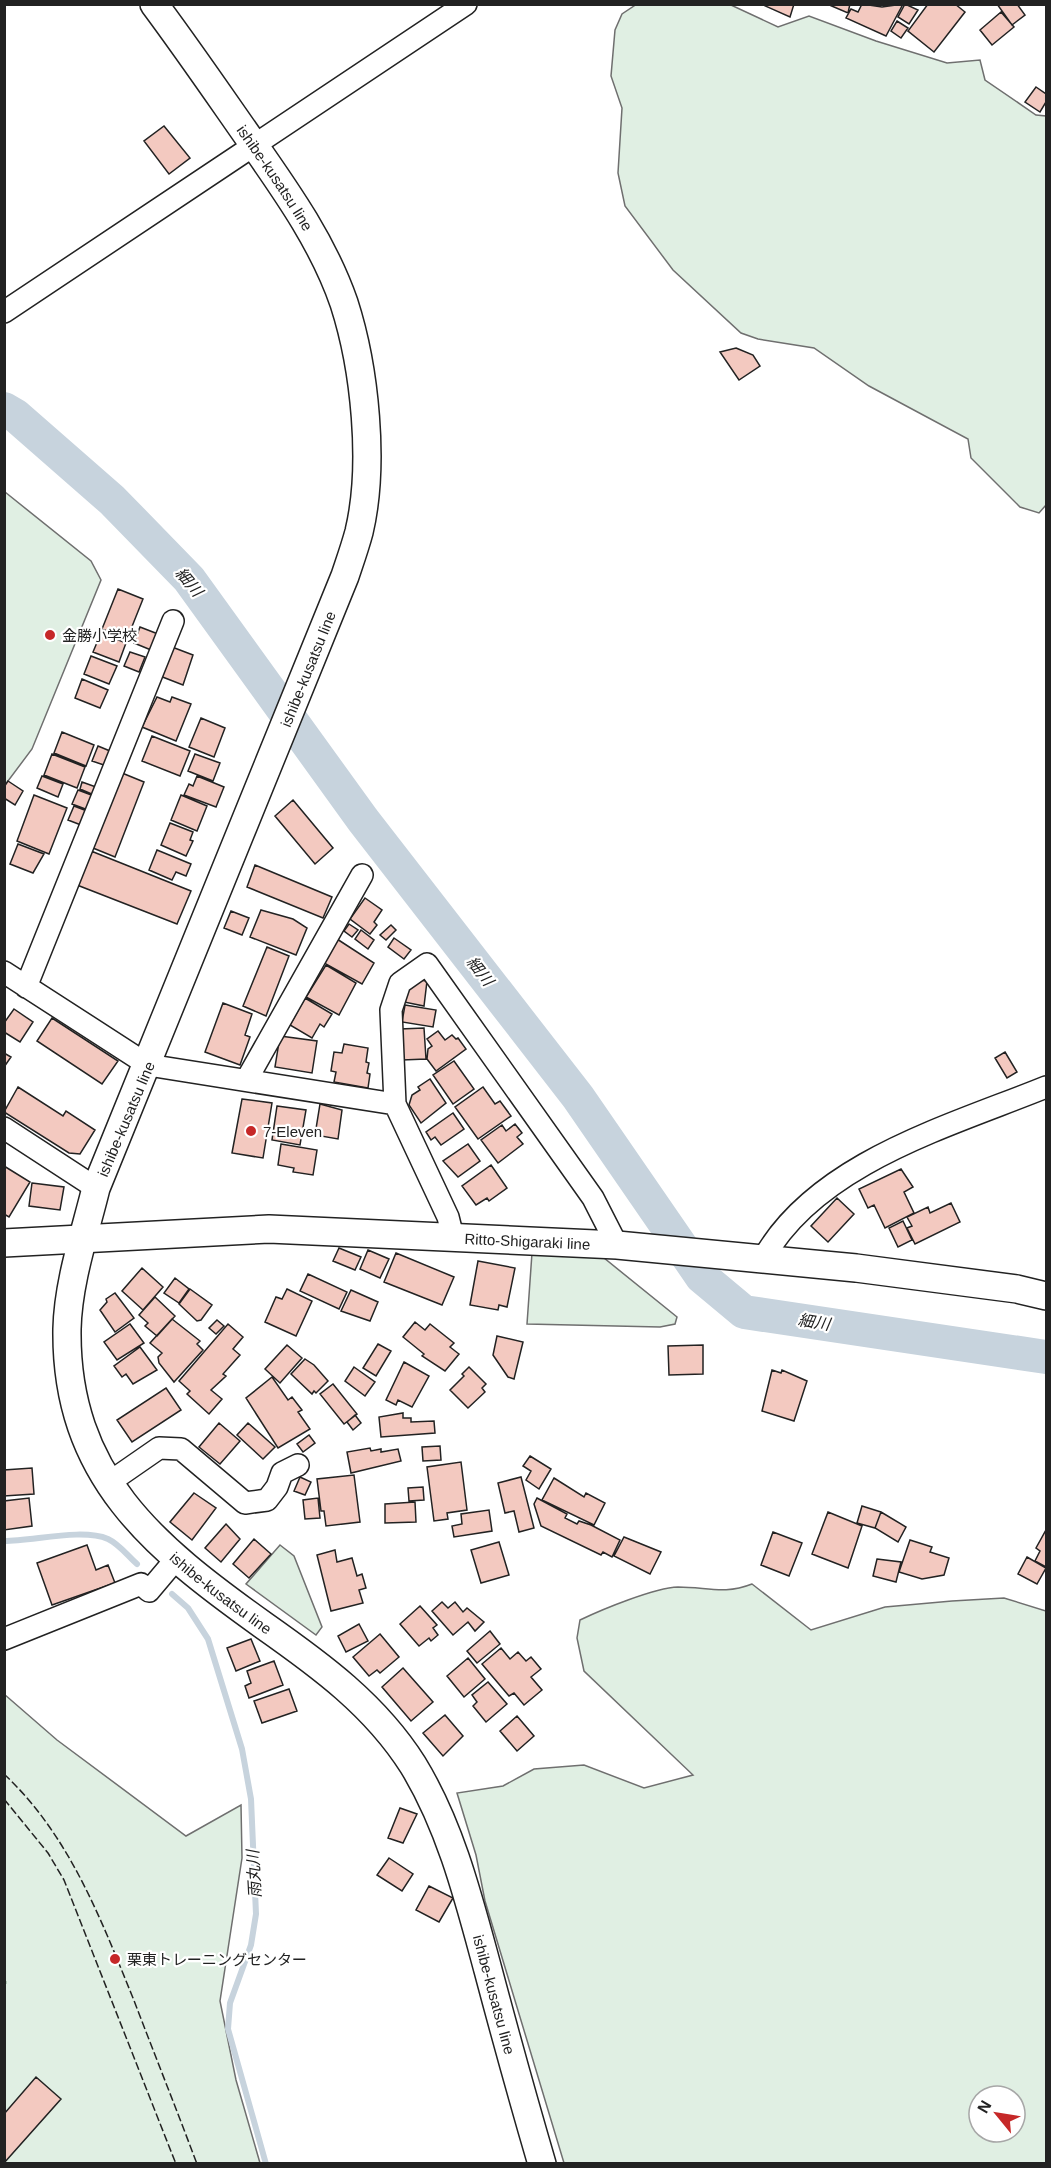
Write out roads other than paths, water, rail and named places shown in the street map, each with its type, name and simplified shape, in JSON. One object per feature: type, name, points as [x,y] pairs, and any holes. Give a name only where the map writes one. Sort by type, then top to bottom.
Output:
[{"type":"main road","name":"ishibe-kusatsu line","points":[[154,4],[305,218],[343,302],[365,401],[366,471],[359,530],[345,576],[148,1065],[96,1188],[83,1238],[67,1328],[72,1381],[85,1438],[107,1484],[146,1532],[196,1577],[319,1665],[369,1708],[388,1729],[413,1767],[441,1818],[475,1923],[542,2163]]},
{"type":"main road","name":"Ritto-Shigaraki line","points":[[4,1243],[268,1229],[453,1237],[627,1247],[751,1258],[911,1275],[1017,1289],[1047,1296]]},
{"type":"street","points":[[4,312],[466,4]]},
{"type":"street","points":[[26,987],[173,621]]},
{"type":"street","points":[[247,1079],[362,875]]},
{"type":"street","points":[[453,1237],[448,1217],[395,1104],[391,1010],[400,983],[427,964],[627,1247]]},
{"type":"street","points":[[4,972],[148,1065],[395,1104]]},
{"type":"street","points":[[751,1258],[823,1190],[860,1164],[1047,1087]]},
{"type":"street","points":[[4,1128],[96,1188]]},
{"type":"street","points":[[107,1484],[159,1448],[181,1449],[245,1503],[267,1500],[277,1487],[282,1473],[298,1465]]},
{"type":"street","points":[[4,1639],[141,1584],[150,1591],[176,1559]]},
{"type":"waterway","name":"細川","points":[[4,409],[16,416],[112,500],[189,579],[363,820],[578,1097],[702,1277],[744,1312],[1046,1357]]},
{"type":"waterway","name":"雨丸川","points":[[4,1541],[72,1535],[97,1536],[116,1544],[137,1564]]},
{"type":"waterway","name":"雨丸川","points":[[172,1594],[188,1608],[208,1639],[242,1749],[251,1799],[256,1914],[251,1945],[230,2003],[228,2029],[266,2164]]},
{"type":"place","name":"金勝小学校","points":[[50,635]]},
{"type":"place","name":"7-Eleven","points":[[251,1131]]},
{"type":"place","name":"栗東トレーニングセンター","points":[[115,1959]]}]
